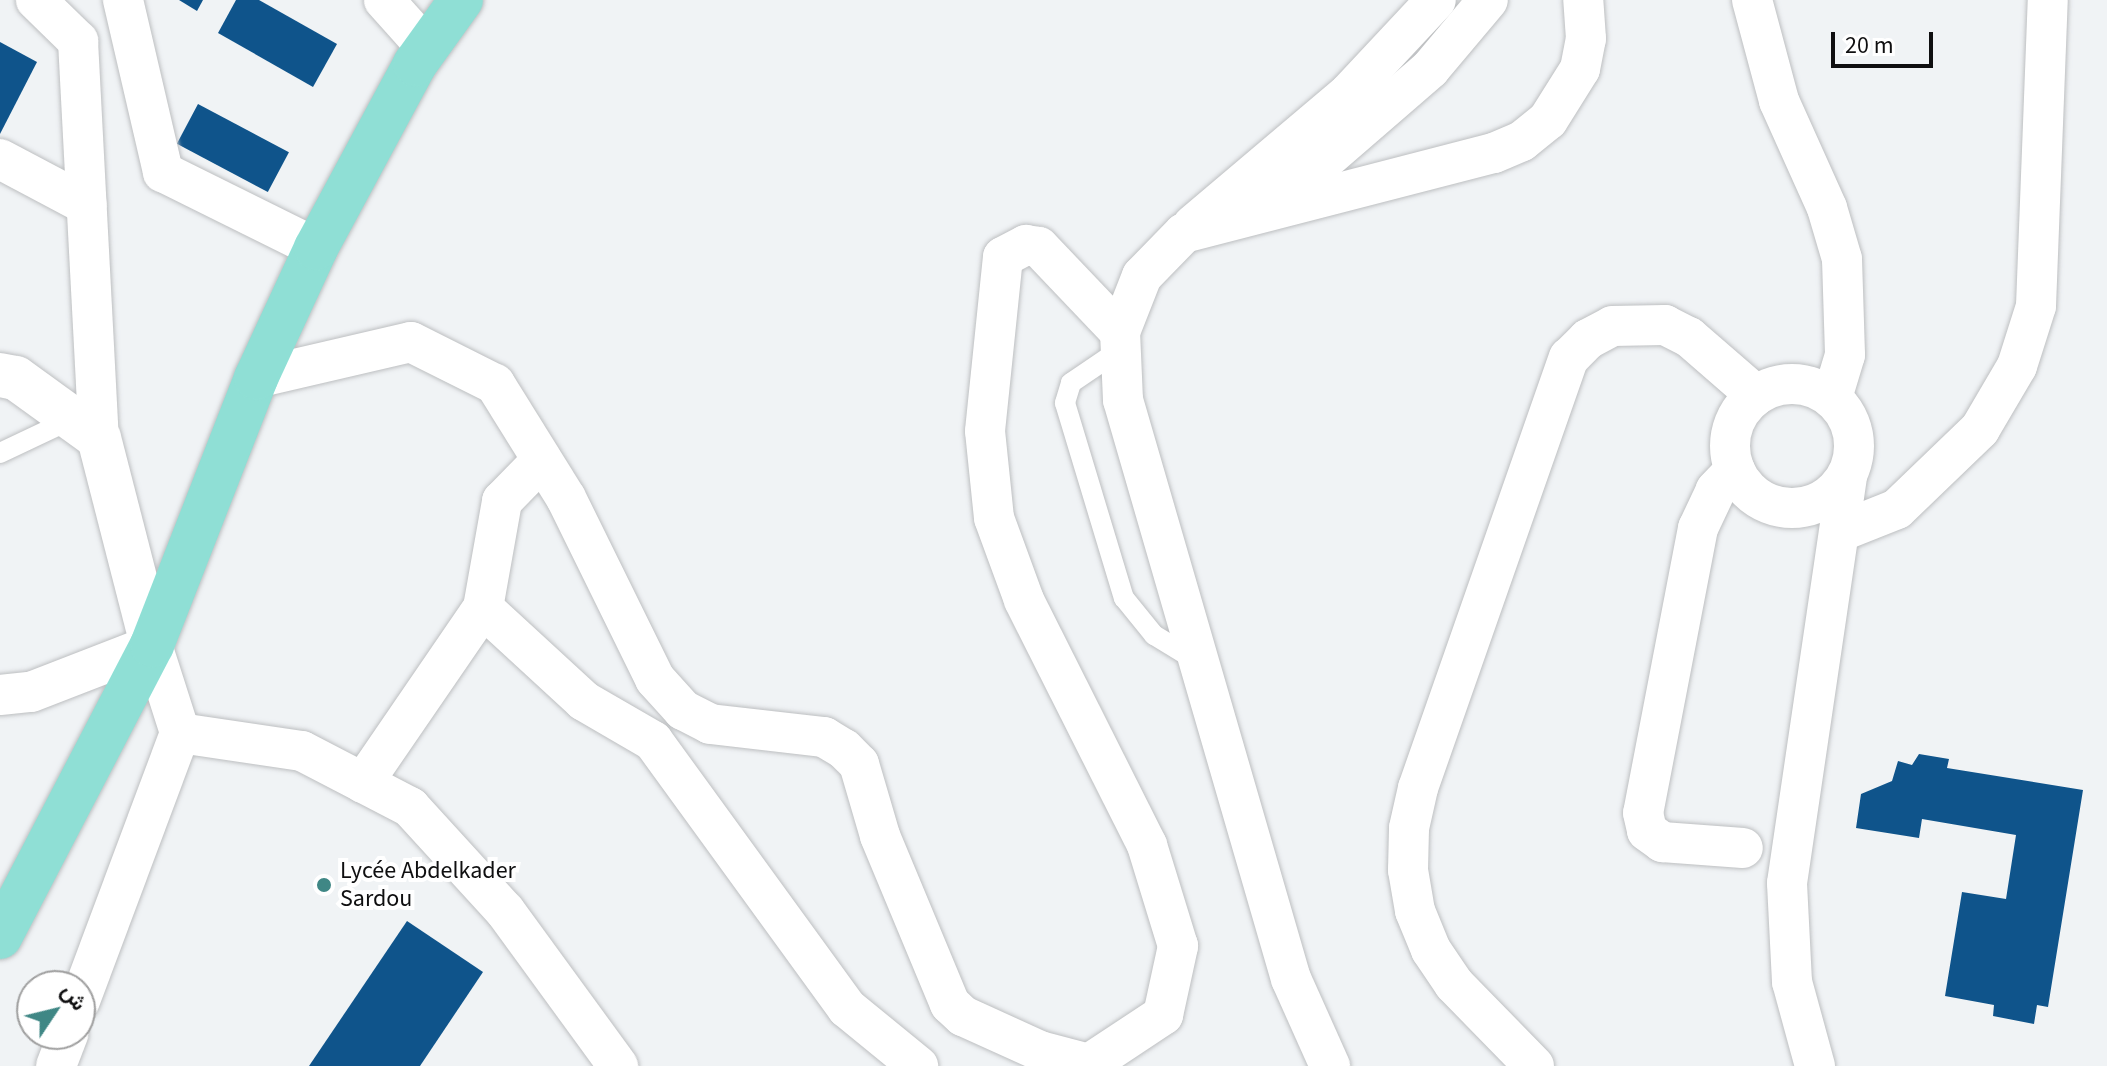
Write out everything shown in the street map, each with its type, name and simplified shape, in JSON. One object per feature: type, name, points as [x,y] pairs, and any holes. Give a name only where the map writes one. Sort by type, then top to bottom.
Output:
[{"type":"main road","points":[[0,937],[152,645],[256,378],[316,248],[427,48],[461,0]]},
{"type":"main road","points":[[5,375],[86,428],[152,645]]},
{"type":"street","points":[[36,0],[78,41],[87,205],[86,428]]},
{"type":"street","points":[[123,0],[163,172],[316,248]]},
{"type":"street","points":[[384,0],[427,48]]},
{"type":"street","points":[[1330,1066],[1291,979],[1123,400],[1119,341],[1142,276],[1184,233],[1349,93],[1436,0]]},
{"type":"street","points":[[1267,210],[1421,78],[1488,0]]},
{"type":"street","points":[[1184,233],[1494,153],[1522,141],[1548,120],[1580,69],[1586,39],[1583,0]]},
{"type":"street","points":[[1752,0],[1779,101],[1827,208],[1842,259],[1845,355],[1832,398]]},
{"type":"street","points":[[1842,531],[1897,509],[1980,429],[2017,366],[2036,306],[2048,0]]},
{"type":"street","points":[[0,159],[87,205]]},
{"type":"street","points":[[256,378],[411,342],[495,384],[542,460],[655,679],[683,710],[710,724],[824,737],[844,749],[859,764],[880,836],[950,1004],[963,1016],[1031,1059],[1089,1064],[1163,1015],[1178,946],[1147,845],[1024,600],[994,518],[985,431],[1003,257],[1026,245],[1039,247],[1119,341]]},
{"type":"street","points":[[1534,1066],[1454,984],[1431,950],[1415,911],[1408,870],[1409,828],[1418,788],[1569,358],[1588,339],[1612,326],[1665,325],[1689,337],[1756,395]]},
{"type":"street","points":[[1815,1066],[1792,982],[1787,883],[1842,531],[1853,434],[1846,415],[1832,398],[1795,384],[1756,395],[1732,429],[1735,470],[1746,487],[1779,507],[1818,503],[1847,476]]},
{"type":"street","points":[[363,783],[483,608],[502,501],[542,460]]},
{"type":"street","points":[[1735,470],[1716,490],[1698,528],[1643,823],[1662,842],[1743,848]]},
{"type":"street","points":[[483,608],[584,701],[653,741],[847,1008],[918,1066]]},
{"type":"street","points":[[0,695],[31,692],[152,645],[180,733],[92,970]]},
{"type":"street","points":[[653,741],[683,710]]},
{"type":"street","points":[[180,733],[302,751],[410,807],[505,911],[618,1066]]},
{"type":"lane","points":[[1119,341],[1071,383],[1065,403],[1124,598],[1154,635],[1201,664]]},
{"type":"lane","points":[[0,453],[86,428]]},
{"type":"building","points":[[179,0],[203,0],[197,11]]},
{"type":"building","points":[[236,0],[259,0],[337,44],[313,87],[218,33]]},
{"type":"building","points":[[0,42],[37,62],[0,134]]},
{"type":"building","points":[[198,104],[289,152],[268,192],[177,144]]},
{"type":"building","points":[[1919,754],[1949,759],[1947,768],[2083,790],[2048,1007],[2037,1005],[2034,1024],[1993,1016],[1994,1005],[1945,996],[1962,892],[2006,899],[2016,835],[1922,819],[1919,838],[1856,828],[1861,794],[1892,781],[1898,761],[1912,765]]},
{"type":"building","points":[[407,921],[483,972],[420,1066],[309,1066]]},
{"type":"place","name":"Lycée Abdelkader Sardou","points":[[324,885]]}]
